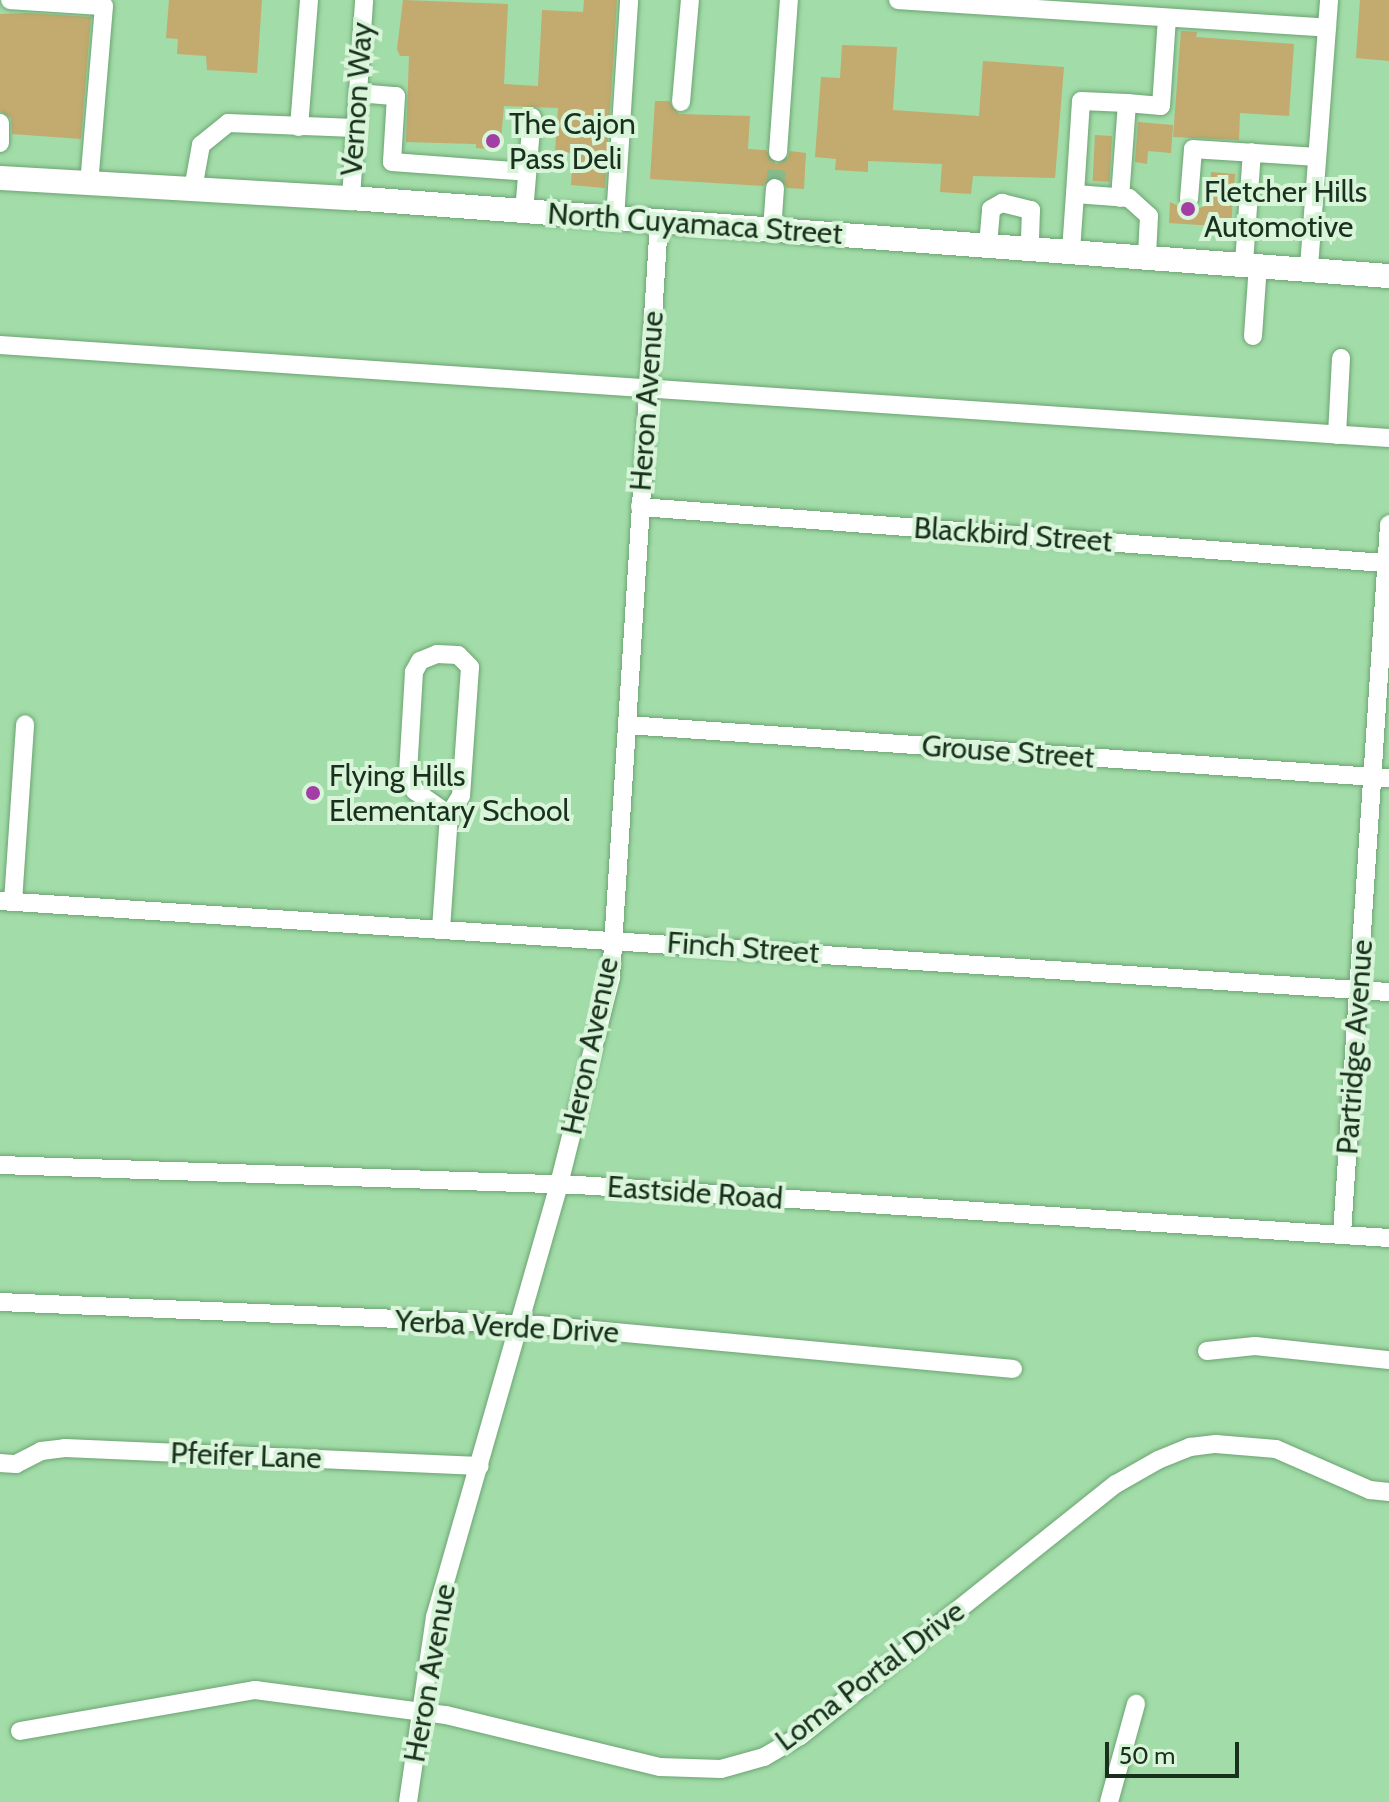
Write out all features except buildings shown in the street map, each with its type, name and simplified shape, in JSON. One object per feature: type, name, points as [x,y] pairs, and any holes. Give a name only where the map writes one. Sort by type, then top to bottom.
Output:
[{"type":"main road","name":"North Cuyamaca Street","points":[[0,178],[351,198],[1309,267],[1389,276]]},
{"type":"street","points":[[10,0],[104,6],[89,183]]},
{"type":"street","points":[[299,127],[309,0]]},
{"type":"street","name":"Vernon Way","points":[[351,198],[364,0]]},
{"type":"street","points":[[615,219],[629,0]]},
{"type":"street","points":[[681,102],[690,0]]},
{"type":"street","points":[[778,152],[789,0]]},
{"type":"street","points":[[898,0],[1327,28]]},
{"type":"street","points":[[1309,267],[1329,0]]},
{"type":"street","points":[[1071,251],[1081,101],[1161,106],[1167,18]]},
{"type":"street","points":[[358,93],[396,96],[392,162],[527,172]]},
{"type":"street","points":[[1120,198],[1127,103]]},
{"type":"street","points":[[524,212],[532,117]]},
{"type":"street","points":[[0,123],[0,143]]},
{"type":"street","points":[[193,189],[201,145],[228,123],[355,128]]},
{"type":"street","points":[[1189,199],[1193,149],[1317,157]]},
{"type":"street","points":[[1252,152],[1253,336]]},
{"type":"street","points":[[772,230],[775,188]]},
{"type":"street","points":[[1075,194],[1129,198],[1149,216],[1147,256]]},
{"type":"street","points":[[988,245],[991,209],[1002,203],[1031,210],[1030,248]]},
{"type":"street","name":"Heron Avenue","points":[[408,1802],[435,1617],[559,1184],[611,977],[659,222]]},
{"type":"street","points":[[0,345],[1389,438]]},
{"type":"street","points":[[1337,435],[1341,358]]},
{"type":"street","name":"Blackbird Street","points":[[640,507],[1385,563]]},
{"type":"street","name":"Partridge Avenue","points":[[1342,1234],[1358,990],[1382,778],[1385,563],[1389,525]]},
{"type":"street","points":[[441,929],[449,815],[461,796],[470,667],[458,655],[437,654],[420,661],[414,672],[408,773],[415,791],[449,815]]},
{"type":"street","points":[[6,902],[25,724]]},
{"type":"street","name":"Grouse Street","points":[[627,725],[1382,778]]},
{"type":"street","name":"Finch Street","points":[[6,902],[612,939],[1389,992]]},
{"type":"street","name":"Eastside Road","points":[[0,1165],[559,1184],[1389,1238]]},
{"type":"street","name":"Yerba Verde Drive","points":[[0,1302],[519,1325],[1013,1369]]},
{"type":"street","points":[[1207,1351],[1255,1346],[1389,1360]]},
{"type":"street","name":"Loma Portal Drive","points":[[20,1731],[255,1690],[421,1711],[660,1767],[721,1769],[764,1757],[800,1736],[1116,1484],[1158,1460],[1190,1447],[1216,1444],[1276,1449],[1370,1490],[1389,1492]]},
{"type":"street","name":"Pfeifer Lane","points":[[8,1463],[41,1451],[65,1448],[480,1466]]},
{"type":"street","points":[[1109,1802],[1136,1704]]},
{"type":"tunnel","points":[[775,188],[778,152]]},
{"type":"place","name":"The Cajon Pass Deli","points":[[493,141]]},
{"type":"place","name":"Fletcher Hills Automotive","points":[[1188,209]]},
{"type":"place","name":"Flying Hills Elementary School","points":[[313,793]]}]
